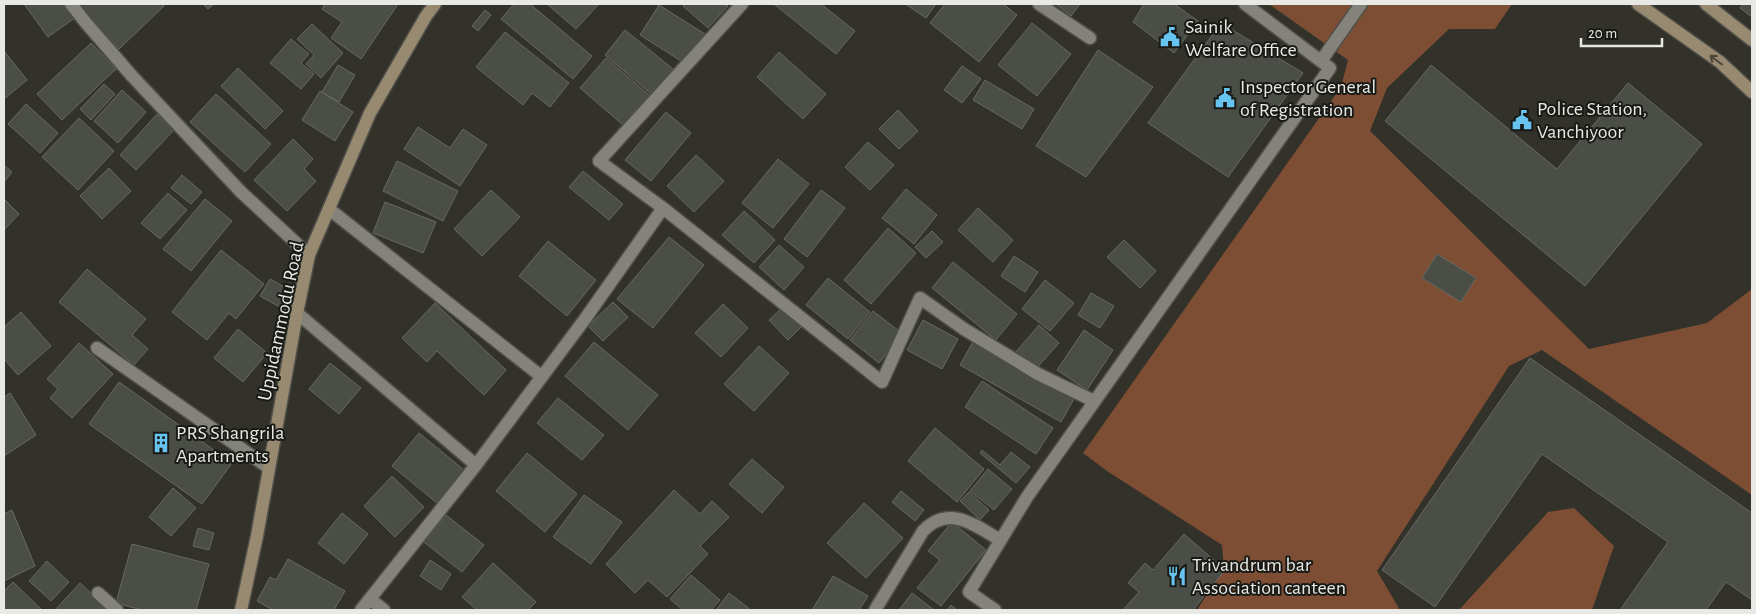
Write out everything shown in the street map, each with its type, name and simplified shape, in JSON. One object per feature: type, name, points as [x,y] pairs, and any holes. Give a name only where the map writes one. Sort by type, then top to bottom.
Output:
[{"type":"main road","name":"Uppidammodu Road","points":[[241,610],[309,255],[370,114],[426,16],[435,4]]},
{"type":"main road","points":[[1638,4],[1720,62],[1752,92]]},
{"type":"main road","points":[[1706,4],[1752,40]]},
{"type":"street","points":[[71,4],[132,76],[241,192],[309,255]]},
{"type":"street","points":[[426,16],[439,4]]},
{"type":"street","points":[[742,4],[599,161],[663,208],[882,382],[920,298],[964,329],[1038,374],[1094,401]]},
{"type":"street","points":[[1039,4],[1090,38]]},
{"type":"street","points":[[995,610],[969,592],[1000,540],[1027,497],[1094,401],[1330,68],[1245,4]]},
{"type":"street","points":[[1321,61],[1361,4]]},
{"type":"street","points":[[361,610],[476,465],[542,377],[663,208]]},
{"type":"street","points":[[329,210],[542,377]]},
{"type":"street","points":[[297,313],[476,465]]},
{"type":"street","points":[[97,348],[269,468]]},
{"type":"street","points":[[875,610],[923,530],[931,523],[940,518],[951,517],[963,520],[1000,540]]},
{"type":"street","points":[[98,593],[117,610]]},
{"type":"street","points":[[370,599],[384,610]]},
{"type":"shaded area","points":[[1269,4],[1512,4],[1495,29],[1449,29],[1387,88],[1370,131],[1589,349],[1707,323],[1752,289],[1752,495],[1542,350],[1509,366],[1377,571],[1400,610],[1197,610],[1224,568],[1222,545],[1107,471],[1083,453],[1341,87],[1348,60]]},
{"type":"shaded area","points":[[1574,508],[1614,546],[1592,610],[1459,610],[1548,512]]},
{"type":"building","points":[[24,4],[67,4],[76,17],[48,37]]},
{"type":"building","points":[[80,4],[161,4],[164,6],[119,49],[78,6]]},
{"type":"building","points":[[203,4],[214,4],[208,9]]},
{"type":"building","points":[[325,4],[398,4],[361,59],[331,38],[342,22],[322,9]]},
{"type":"building","points":[[514,4],[530,4],[592,56],[573,79],[501,19]]},
{"type":"building","points":[[547,4],[597,4],[598,5],[576,29]]},
{"type":"building","points":[[685,4],[726,4],[728,6],[708,28],[683,6]]},
{"type":"building","points":[[774,4],[821,4],[855,31],[836,54]]},
{"type":"building","points":[[907,4],[936,4],[926,18]]},
{"type":"building","points":[[945,4],[1003,4],[1017,15],[979,62],[930,23]]},
{"type":"building","points":[[1056,4],[1080,4],[1071,16]]},
{"type":"building","name":"Sainik Welfare Office","points":[[1144,4],[1174,4],[1198,21],[1174,53],[1133,22]]},
{"type":"building","points":[[1743,4],[1752,4],[1752,17],[1740,8]]},
{"type":"building","points":[[659,5],[708,36],[689,66],[640,35]]},
{"type":"building","points":[[485,10],[491,15],[478,31],[472,26]]},
{"type":"building","points":[[1032,23],[1071,54],[1037,96],[998,65]]},
{"type":"building","name":"Inspector General of Registration","points":[[1221,23],[1303,73],[1228,177],[1148,123]]},
{"type":"building","points":[[312,24],[343,53],[321,78],[306,64],[314,55],[297,39]]},
{"type":"building","points":[[625,30],[678,73],[657,99],[605,55]]},
{"type":"building","points":[[505,32],[569,83],[550,107],[532,93],[523,105],[476,67]]},
{"type":"building","points":[[291,39],[309,54],[301,63],[314,74],[301,89],[270,63]]},
{"type":"building","points":[[91,43],[116,69],[62,120],[37,94]]},
{"type":"building","points":[[1098,50],[1153,87],[1086,177],[1036,146]]},
{"type":"building","points":[[4,51],[27,80],[4,99]]},
{"type":"building","points":[[779,52],[826,94],[803,119],[757,77]]},
{"type":"building","points":[[606,58],[656,101],[643,115],[636,109],[623,125],[580,88]]},
{"type":"building","points":[[338,65],[355,75],[339,102],[322,92]]},
{"type":"building","points":[[1431,65],[1557,169],[1628,83],[1702,144],[1585,286],[1385,121]]},
{"type":"building","points":[[962,66],[981,79],[962,103],[944,90]]},
{"type":"building","points":[[238,68],[283,111],[265,129],[221,86]]},
{"type":"building","points":[[985,80],[1034,109],[1022,129],[973,100]]},
{"type":"building","points":[[104,84],[115,94],[91,120],[80,109]]},
{"type":"building","points":[[122,90],[146,112],[118,143],[94,121]]},
{"type":"building","points":[[320,91],[353,112],[335,141],[302,120]]},
{"type":"building","points":[[216,94],[271,144],[245,172],[190,122]]},
{"type":"building","points":[[26,104],[58,133],[40,153],[8,124]]},
{"type":"building","points":[[898,110],[918,131],[899,149],[879,129]]},
{"type":"building","points":[[666,112],[691,133],[651,181],[625,160]]},
{"type":"building","points":[[157,114],[174,130],[136,170],[120,155]]},
{"type":"building","points":[[79,118],[114,151],[78,190],[42,157]]},
{"type":"building","points":[[418,127],[450,148],[463,129],[487,145],[460,186],[404,149]]},
{"type":"building","points":[[293,139],[313,159],[304,169],[316,181],[287,211],[254,180]]},
{"type":"building","points":[[868,142],[894,165],[870,190],[845,167]]},
{"type":"building","points":[[696,155],[724,181],[694,212],[667,186]]},
{"type":"building","points":[[778,159],[809,184],[773,228],[742,203]]},
{"type":"building","points":[[397,161],[458,191],[443,221],[383,191]]},
{"type":"building","points":[[4,165],[12,172],[4,182]]},
{"type":"building","points":[[109,168],[131,191],[102,219],[80,196]]},
{"type":"building","points":[[583,171],[623,204],[609,220],[569,187]]},
{"type":"building","points":[[182,175],[202,192],[191,204],[171,188]]},
{"type":"building","points":[[906,189],[937,215],[914,244],[882,218]]},
{"type":"building","points":[[491,190],[520,217],[482,256],[454,229]]},
{"type":"building","points":[[821,190],[845,208],[807,257],[784,239]]},
{"type":"building","points":[[168,193],[187,210],[160,239],[141,223]]},
{"type":"building","points":[[4,199],[19,214],[4,230]]},
{"type":"building","points":[[205,199],[232,221],[191,271],[163,249]]},
{"type":"building","points":[[385,202],[436,222],[423,253],[373,233]]},
{"type":"building","points":[[978,208],[1013,240],[993,262],[958,230]]},
{"type":"building","points":[[744,211],[775,240],[754,263],[722,235]]},
{"type":"building","points":[[888,228],[916,253],[871,304],[844,280]]},
{"type":"building","points":[[932,231],[943,242],[926,258],[915,247]]},
{"type":"building","points":[[669,237],[704,265],[653,328],[617,299]]},
{"type":"building","points":[[1124,240],[1156,271],[1140,288],[1107,257]]},
{"type":"building","points":[[548,241],[596,280],[567,316],[519,276]]},
{"type":"building","points":[[779,245],[804,267],[784,290],[759,267]]},
{"type":"building","points":[[221,250],[264,284],[236,319],[229,313],[207,340],[172,312]]},
{"type":"building","points":[[1437,254],[1476,278],[1461,302],[1422,278]]},
{"type":"building","points":[[1014,256],[1038,272],[1025,292],[1001,276]]},
{"type":"building","points":[[953,262],[1017,314],[996,340],[932,288]]},
{"type":"building","points":[[87,269],[146,319],[132,335],[148,349],[134,365],[59,302]]},
{"type":"building","points":[[828,278],[870,312],[848,339],[806,305]]},
{"type":"building","points":[[270,279],[295,293],[285,310],[260,296]]},
{"type":"building","points":[[1045,280],[1074,303],[1050,331],[1022,309]]},
{"type":"building","points":[[1091,293],[1114,306],[1100,328],[1078,315]]},
{"type":"building","points":[[613,302],[628,317],[603,341],[588,326]]},
{"type":"building","points":[[435,303],[506,370],[484,395],[437,351],[427,362],[402,338]]},
{"type":"building","points":[[723,304],[748,328],[721,357],[695,333]]},
{"type":"building","points":[[782,308],[801,327],[788,340],[769,320]]},
{"type":"building","points":[[873,311],[903,334],[879,363],[850,340]]},
{"type":"building","points":[[21,312],[51,346],[18,375],[4,359],[4,327]]},
{"type":"building","points":[[923,320],[958,339],[942,369],[907,350]]},
{"type":"building","points":[[1039,325],[1059,343],[1035,370],[1015,353]]},
{"type":"building","points":[[238,329],[267,353],[243,382],[214,358]]},
{"type":"building","points":[[1084,330],[1113,350],[1087,390],[1057,370]]},
{"type":"building","points":[[974,340],[1075,397],[1061,422],[960,365]]},
{"type":"building","points":[[594,342],[658,395],[628,430],[565,376]]},
{"type":"building","points":[[79,343],[113,374],[72,418],[50,398],[58,389],[47,379]]},
{"type":"building","points":[[759,346],[789,373],[754,411],[724,384]]},
{"type":"building","points":[[1530,358],[1752,513],[1752,600],[1726,582],[1706,610],[1620,610],[1668,542],[1542,454],[1435,607],[1382,570]]},
{"type":"building","points":[[330,363],[361,388],[339,414],[309,389]]},
{"type":"building","points":[[982,381],[1053,428],[1036,454],[965,407]]},
{"type":"building","name":"PRS Shangrila Apartments","points":[[119,382],[232,463],[202,504],[89,424]]},
{"type":"building","points":[[10,393],[36,435],[4,456],[4,397]]},
{"type":"building","points":[[558,398],[604,435],[582,460],[537,423]]},
{"type":"building","points":[[935,428],[984,469],[957,502],[908,461]]},
{"type":"building","points":[[419,433],[464,470],[437,503],[392,466]]},
{"type":"building","points":[[982,450],[1000,465],[1011,452],[1030,467],[1016,483],[980,453]]},
{"type":"building","points":[[527,453],[577,494],[545,532],[496,491]]},
{"type":"building","points":[[752,459],[784,487],[762,513],[729,484]]},
{"type":"building","points":[[988,469],[1012,489],[994,510],[970,491]]},
{"type":"building","points":[[392,476],[424,507],[395,537],[364,506]]},
{"type":"building","points":[[173,488],[196,508],[171,536],[149,517]]},
{"type":"building","points":[[674,490],[700,514],[712,501],[729,517],[700,546],[708,554],[667,597],[648,580],[635,593],[606,564]]},
{"type":"building","points":[[901,491],[924,510],[915,521],[892,502]]},
{"type":"building","points":[[969,492],[989,510],[980,520],[960,501]]},
{"type":"building","points":[[584,495],[622,522],[591,564],[553,537]]},
{"type":"building","points":[[864,503],[903,538],[866,578],[827,543]]},
{"type":"building","points":[[12,510],[35,566],[4,581],[4,514]]},
{"type":"building","points":[[342,513],[368,534],[344,564],[318,543]]},
{"type":"building","points":[[446,515],[484,545],[462,572],[424,542]]},
{"type":"building","points":[[952,522],[986,550],[941,606],[917,588],[940,560],[928,551]]},
{"type":"building","points":[[198,528],[214,533],[209,550],[193,546]]},
{"type":"building","name":"Trivandrum bar Association canteen","points":[[1184,534],[1225,570],[1193,610],[1123,610],[1139,592],[1128,583],[1145,563],[1153,570]]},
{"type":"building","points":[[132,544],[209,564],[196,610],[142,610],[116,603]]},
{"type":"building","points":[[288,559],[345,591],[334,610],[273,610],[257,601],[270,577],[276,580]]},
{"type":"building","points":[[430,560],[451,574],[441,590],[420,576]]},
{"type":"building","points":[[47,561],[69,582],[51,601],[29,581]]},
{"type":"building","points":[[493,563],[536,602],[528,610],[477,610],[462,597]]},
{"type":"building","points":[[691,575],[720,600],[711,610],[683,610],[670,599]]},
{"type":"building","points":[[833,576],[868,596],[859,610],[812,610]]},
{"type":"building","points":[[13,582],[42,610],[4,610],[4,591]]},
{"type":"building","points":[[80,583],[109,610],[55,610]]},
{"type":"building","points":[[729,593],[751,610],[716,610]]},
{"type":"building","points":[[912,593],[934,610],[899,610]]},
{"type":"building","points":[[951,605],[957,610],[947,610]]},
{"type":"place","name":"Sainik Welfare Office","points":[[1170,37]]},
{"type":"place","name":"Inspector General of Registration","points":[[1225,98]]},
{"type":"place","name":"Police Station, Vanchiyoor","points":[[1522,120]]},
{"type":"place","name":"PRS Shangrila Apartments","points":[[161,443]]},
{"type":"place","name":"Trivandrum bar Association canteen","points":[[1177,576]]}]
